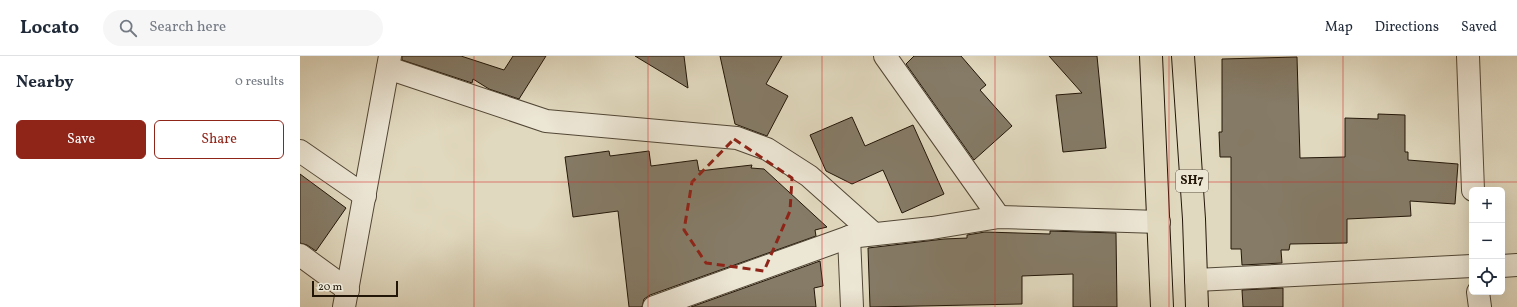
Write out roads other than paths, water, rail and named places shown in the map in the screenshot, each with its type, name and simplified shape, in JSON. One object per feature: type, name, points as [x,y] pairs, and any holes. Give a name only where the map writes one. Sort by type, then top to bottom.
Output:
[{"type":"main road","name":"SH7","points":[[1151,56],[1162,307]]},
{"type":"main road","name":"SH7","points":[[1183,56],[1194,219],[1197,307]]},
{"type":"street","points":[[885,56],[999,217]]},
{"type":"street","points":[[1468,56],[1473,187]]},
{"type":"street","points":[[346,299],[389,62],[546,121],[737,138],[767,149],[809,176],[874,234]]},
{"type":"street","points":[[300,151],[365,196]]},
{"type":"street","points":[[654,307],[849,237],[932,228],[999,217],[1159,222]]},
{"type":"street","points":[[849,237],[852,307]]},
{"type":"street","points":[[300,255],[346,299]]},
{"type":"street","points":[[1196,280],[1469,266]]},
{"type":"street","points":[[1505,266],[1517,266]]},
{"type":"street","points":[[1478,295],[1480,307]]}]
